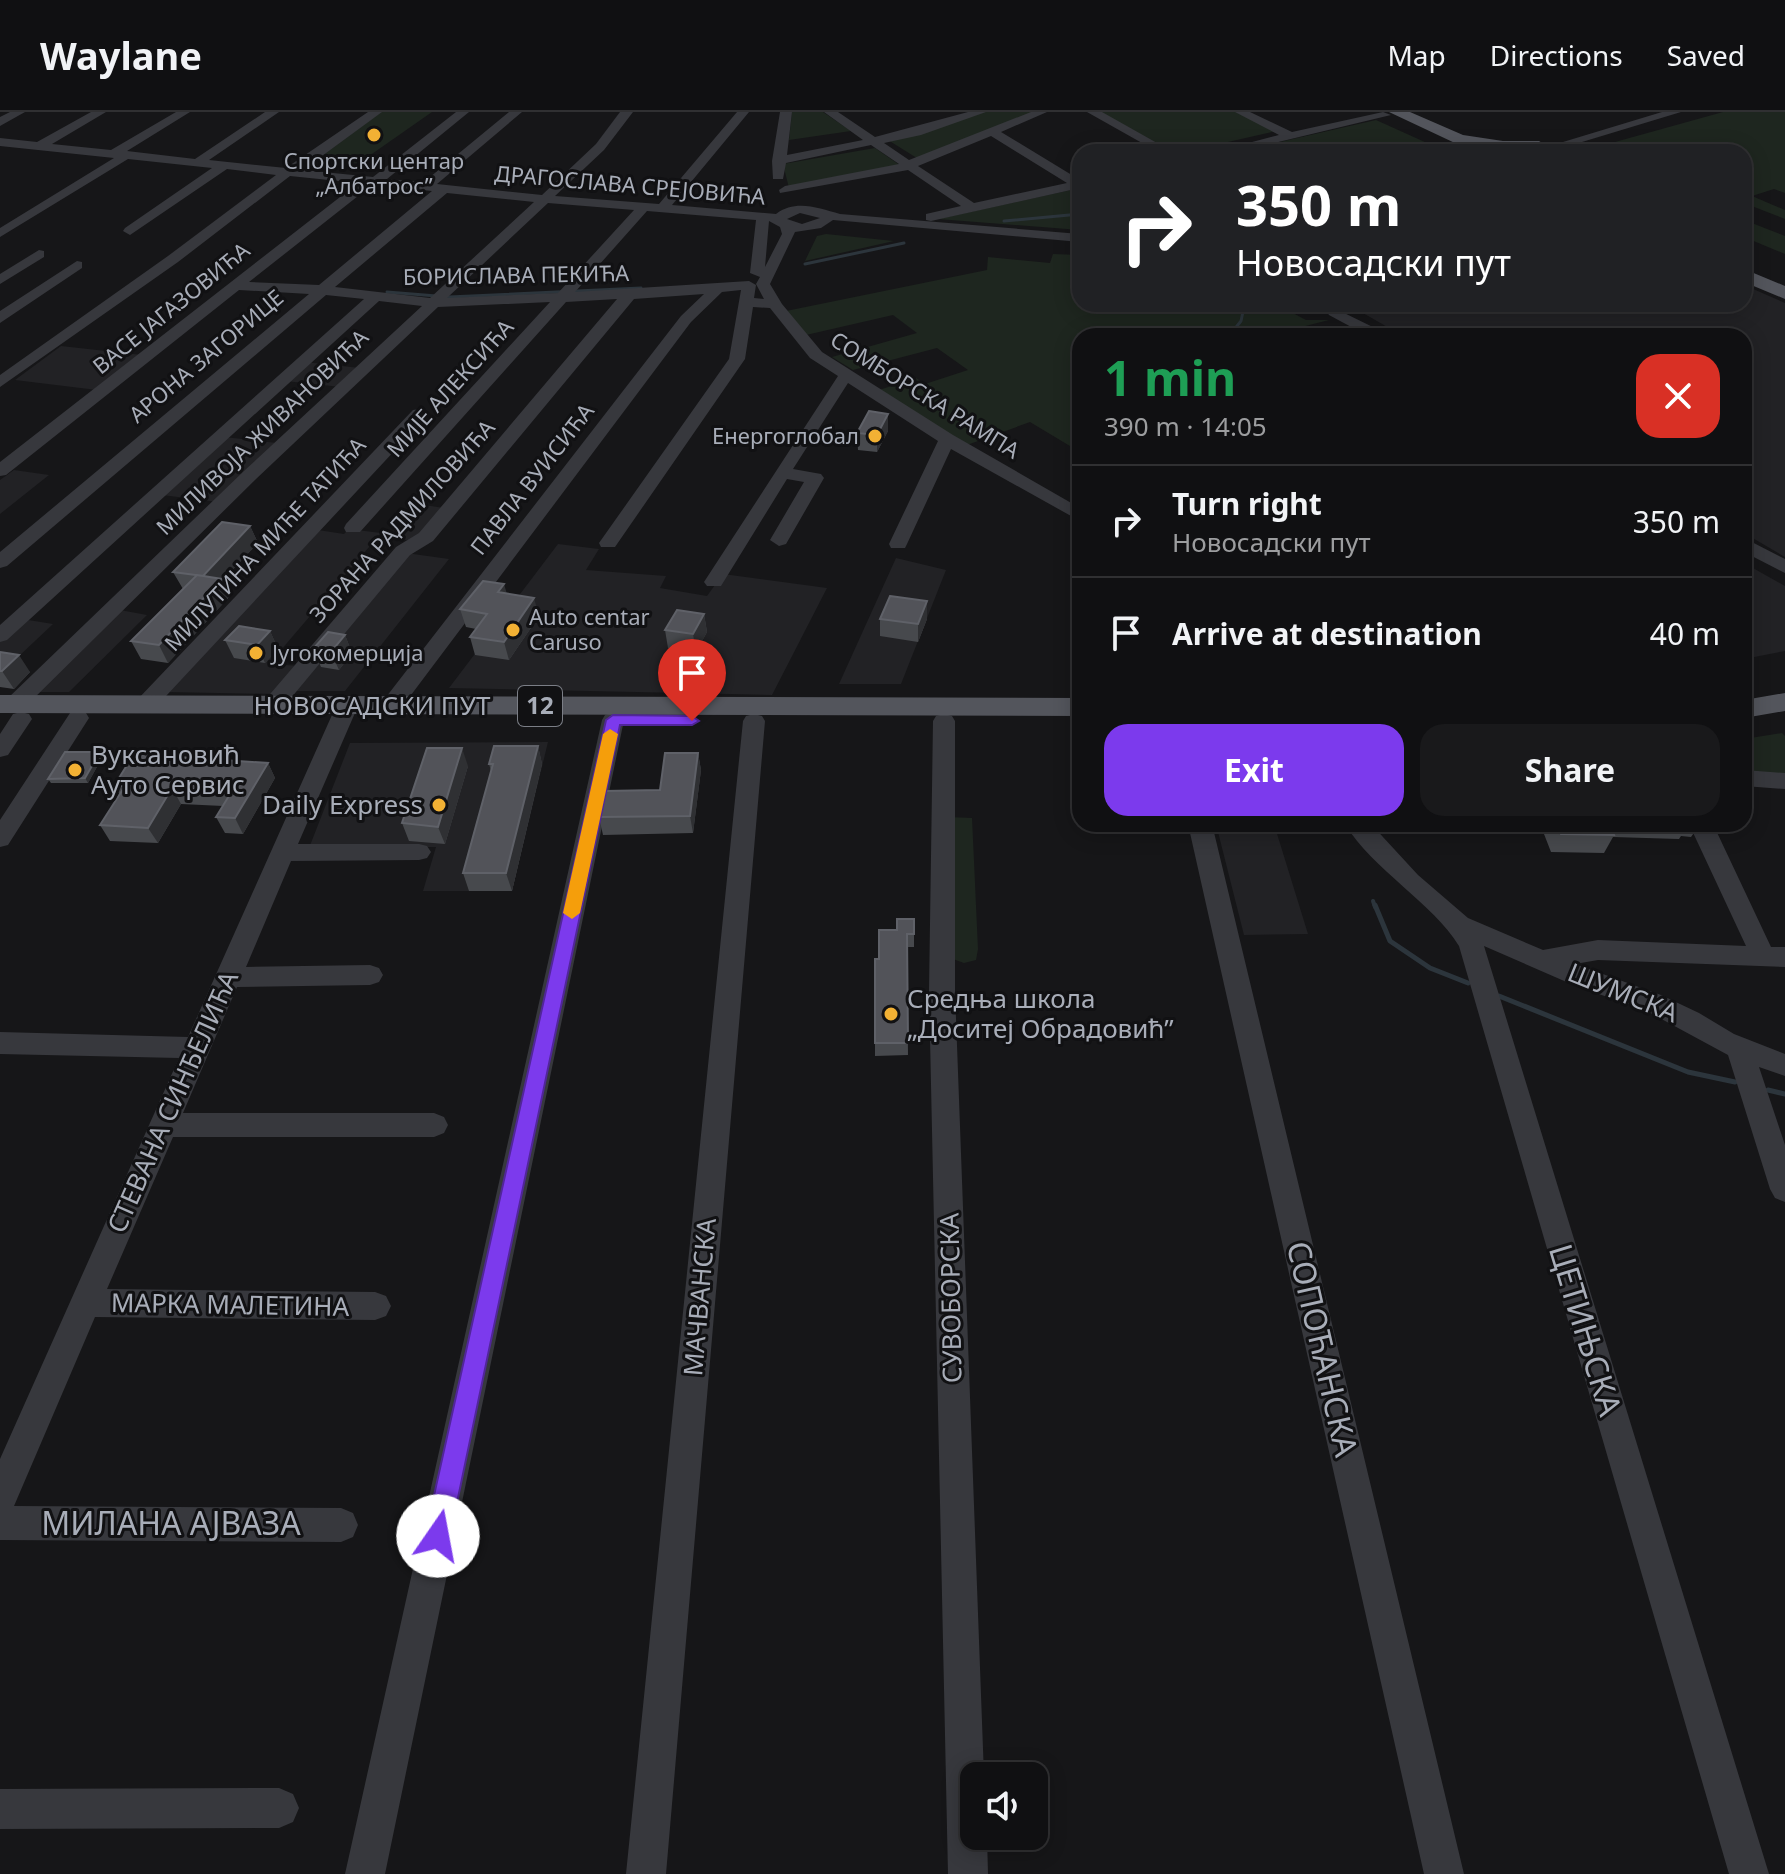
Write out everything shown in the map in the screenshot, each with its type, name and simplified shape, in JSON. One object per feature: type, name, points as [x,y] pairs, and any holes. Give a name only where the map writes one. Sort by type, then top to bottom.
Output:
[{"type":"main road","points":[[1393,113],[1460,144]]},
{"type":"main road","points":[[1752,269],[1785,284]]},
{"type":"main road","points":[[1752,279],[1785,293]]},
{"type":"main road","points":[[1752,689],[1785,683]]},
{"type":"main road","points":[[1752,708],[1785,702]]},
{"type":"main road","name":"НОВОСАДСКИ ПУТ","points":[[9,711],[145,705],[273,705],[344,713],[391,706],[1072,707]]},
{"type":"main road","name":"НОВОСАДСКИ ПУТ","points":[[9,711],[78,718],[344,713],[613,720],[1072,721]]},
{"type":"street","points":[[0,122],[19,112]]},
{"type":"street","points":[[0,159],[100,112]]},
{"type":"street","points":[[1,233],[184,112]]},
{"type":"street","points":[[198,162],[273,112]]},
{"type":"street","points":[[0,382],[376,112]]},
{"type":"street","name":"ВАСЕ ЈАГАЗОВИЋА","points":[[0,471],[463,112]]},
{"type":"street","points":[[427,186],[516,112]]},
{"type":"street","name":"МИЛИВОЈА ЖИВАНОВИЋА","points":[[0,750],[9,711],[438,298],[600,147],[609,136],[612,125],[627,112]]},
{"type":"street","points":[[663,208],[743,112]]},
{"type":"street","points":[[786,112],[778,175],[786,192],[810,209],[815,223]]},
{"type":"street","points":[[830,112],[972,208]]},
{"type":"street","points":[[778,161],[936,127],[980,112]]},
{"type":"street","points":[[786,192],[909,165],[1041,112]]},
{"type":"street","points":[[1093,112],[1152,144]]},
{"type":"street","points":[[1241,112],[1290,136]]},
{"type":"street","points":[[1559,144],[1675,112]]},
{"type":"street","points":[[1255,144],[1393,113]]},
{"type":"street","points":[[993,132],[1072,180]]},
{"type":"street","name":"ДРАГОСЛАВА СРЕЈОВИЋА","points":[[0,142],[546,199],[780,218]]},
{"type":"street","points":[[130,231],[225,165]]},
{"type":"street","points":[[927,222],[972,208],[1072,186]]},
{"type":"street","name":"АРОНА ЗАГОРИЦЕ","points":[[0,562],[444,188]]},
{"type":"street","points":[[757,273],[780,218],[786,192]]},
{"type":"street","name":"МИЈЕ АЛЕКСИЋА","points":[[353,528],[645,206]]},
{"type":"street","points":[[780,218],[810,209]]},
{"type":"street","points":[[780,218],[1051,245],[1072,241]]},
{"type":"street","points":[[772,296],[763,284],[789,234],[780,218]]},
{"type":"street","points":[[815,223],[927,222],[1072,239]]},
{"type":"street","points":[[608,543],[737,359],[746,302],[772,296],[815,223]]},
{"type":"street","points":[[0,280],[39,254]]},
{"type":"street","points":[[0,318],[77,265]]},
{"type":"street","name":"БОРИСЛАВА ПЕКИЋА","points":[[237,286],[322,290],[374,298],[438,298],[567,293],[629,295],[749,285],[746,302]]},
{"type":"street","name":"ПАВЛА ВУИСИЋА","points":[[391,706],[686,319],[719,287]]},
{"type":"street","name":"ЗОРАНА РАДМИЛОВИЋА","points":[[273,705],[403,551],[426,537],[629,295]]},
{"type":"street","name":"СОМБОРСКА РАМПА","points":[[772,296],[816,355],[947,439],[1072,511]]},
{"type":"street","points":[[0,636],[374,298]]},
{"type":"street","points":[[1344,312],[1367,328]]},
{"type":"street","points":[[714,582],[839,382],[848,376]]},
{"type":"street","name":"МИЛУТИНА МИЋЕ ТАТИЋА","points":[[145,705],[419,414]]},
{"type":"street","points":[[898,544],[947,439]]},
{"type":"street","points":[[779,540],[815,478],[781,473]]},
{"type":"street","points":[[1752,548],[1785,567]]},
{"type":"street","name":"СТЕВАНА СИНЂЕЛИЋА","points":[[0,1498],[344,713]]},
{"type":"street","points":[[0,839],[78,718]]},
{"type":"street","points":[[365,1874],[613,720]]},
{"type":"street","name":"МАЧВАНСКА","points":[[646,1874],[754,721]]},
{"type":"street","name":"СУВОБОРСКА","points":[[944,721],[942,991],[968,1874]]},
{"type":"street","points":[[1752,779],[1785,781]]},
{"type":"street","name":"СОПОЋАНСКА","points":[[1202,832],[1444,1874]]},
{"type":"street","name":"ЦЕТИЊСКА","points":[[1364,832],[1409,881],[1459,925],[1471,945],[1749,1874]]},
{"type":"street","points":[[1705,832],[1774,956]]},
{"type":"street","points":[[283,853],[419,852]]},
{"type":"street","name":"ШУМСКА","points":[[1459,925],[1587,980],[1652,1002],[1740,1049],[1785,1065]]},
{"type":"street","points":[[1543,960],[1598,950],[1774,956]]},
{"type":"street","points":[[228,977],[370,975]]},
{"type":"street","points":[[0,1043],[197,1048]]},
{"type":"street","points":[[1740,1049],[1785,1189]]},
{"type":"street","points":[[163,1125],[434,1125]]},
{"type":"street","name":"МАРКА МАЛЕТИНА","points":[[85,1303],[375,1306]]},
{"type":"street","name":"МИЛАНА АЈВАЗА","points":[[0,1523],[341,1525]]},
{"type":"street","points":[[0,1809],[279,1808]]},
{"type":"shaded area","name":"Спортски центар „Албатрос”","points":[[381,112],[432,112],[359,163],[318,159]]},
{"type":"shaded area","points":[[792,112],[823,112],[851,131],[789,140]]},
{"type":"shaded area","points":[[984,112],[1034,112],[920,160],[888,140]]},
{"type":"shaded area","points":[[1096,112],[1236,112],[1276,131],[1219,144],[1155,144]]},
{"type":"shaded area","points":[[1723,112],[1785,112],[1785,193],[1774,189],[1752,196],[1752,144],[1608,144]]},
{"type":"shaded area","points":[[1376,120],[1429,144],[1271,144]]},
{"type":"shaded area","points":[[875,148],[901,166],[789,188],[783,164]]},
{"type":"shaded area","points":[[1072,190],[1072,229],[938,219]]},
{"type":"shaded area","points":[[1752,196],[1785,210],[1785,219],[1752,206]]},
{"type":"shaded area","points":[[1752,223],[1785,236],[1785,254],[1752,240]]},
{"type":"shaded area","points":[[826,234],[894,241],[805,261],[817,236]]},
{"type":"shaded area","points":[[1053,254],[1072,255],[1072,312],[1291,312],[1306,320],[1329,320],[1298,328],[1072,328],[1072,447],[1030,422],[967,445],[879,390],[916,378],[925,384],[968,370],[937,348],[853,370],[832,357],[917,333],[893,315],[806,335],[786,311],[987,270],[988,257],[1050,263]]},
{"type":"shaded area","points":[[1752,289],[1785,303],[1785,557],[1752,538],[1752,328],[1389,328],[1363,313],[1752,312]]},
{"type":"shaded area","points":[[61,346],[142,355],[97,390],[15,380]]},
{"type":"shaded area","points":[[305,362],[360,368],[341,387],[285,381]]},
{"type":"shaded area","points":[[224,437],[277,443],[218,502],[162,495]]},
{"type":"shaded area","points":[[14,470],[49,475],[0,514],[0,480]]},
{"type":"shaded area","points":[[418,504],[444,508],[414,541],[387,537]]},
{"type":"shaded area","points":[[349,529],[381,533],[269,664],[301,666],[277,694],[165,692],[318,530],[344,534]]},
{"type":"shaded area","points":[[558,544],[599,549],[586,570],[666,576],[660,588],[707,596],[723,574],[827,588],[772,695],[449,688]]},
{"type":"shaded area","points":[[406,553],[449,559],[345,691],[293,691]]},
{"type":"shaded area","points":[[896,558],[946,570],[901,684],[839,684]]},
{"type":"shaded area","points":[[1752,567],[1785,586],[1785,651],[1752,657]]},
{"type":"shaded area","points":[[120,610],[147,615],[69,692],[35,692]]},
{"type":"shaded area","points":[[22,619],[53,624],[0,674],[0,639]]},
{"type":"shaded area","points":[[1782,733],[1785,736],[1785,775],[1752,772],[1752,738]]},
{"type":"shaded area","points":[[548,742],[512,891],[423,891],[436,847],[309,848],[350,743]]},
{"type":"shaded area","points":[[948,817],[972,818],[978,949],[976,960],[964,963],[953,959]]},
{"type":"shaded area","points":[[1218,832],[1276,832],[1308,934],[1244,935]]},
{"type":"building","points":[[869,411],[888,414],[877,435],[857,433]]},
{"type":"building","points":[[222,522],[250,526],[203,576],[173,572]]},
{"type":"building","points":[[197,575],[222,579],[159,645],[131,641]]},
{"type":"building","points":[[483,581],[504,584],[498,592],[534,598],[504,642],[470,637],[487,614],[460,609]]},
{"type":"building","points":[[890,596],[927,601],[918,624],[880,619]]},
{"type":"building","points":[[677,610],[704,614],[693,634],[665,630]]},
{"type":"building","points":[[239,626],[270,631],[257,645],[225,640]]},
{"type":"building","points":[[328,632],[345,635],[331,652],[313,649]]},
{"type":"building","points":[[0,652],[19,655],[0,671]]},
{"type":"building","points":[[494,746],[538,746],[506,873],[463,873],[493,764],[489,764]]},
{"type":"building","points":[[427,748],[462,748],[438,827],[402,823]]},
{"type":"building","name":"Вуксановић Ауто Сервис","points":[[65,752],[100,752],[85,778],[48,779]]},
{"type":"building","points":[[665,753],[698,753],[690,816],[599,817],[605,791],[660,790]]},
{"type":"building","points":[[134,754],[268,763],[235,818],[216,817],[232,791],[172,788],[148,828],[100,825],[125,786],[114,786]]},
{"type":"building","points":[[1613,832],[1614,835],[1561,834]]},
{"type":"building","name":"Средња школа „Доситеј Обрадовић”","points":[[897,919],[914,919],[914,934],[907,934],[908,1043],[875,1043],[875,959],[879,959],[879,930],[897,930]]},
{"type":"waterway","points":[[1004,221],[1072,215]]},
{"type":"waterway","points":[[805,264],[904,243]]},
{"type":"waterway","points":[[387,292],[449,297],[641,288]]},
{"type":"waterway","points":[[1235,328],[1243,312]]},
{"type":"waterway","points":[[1373,901],[1375,907]]},
{"type":"waterway","points":[[1375,905],[1390,941],[1430,968],[1468,983]]},
{"type":"waterway","points":[[1499,996],[1688,1072],[1735,1082]]},
{"type":"waterway","points":[[1768,1090],[1785,1094]]},
{"type":"slow traffic","points":[[572,913],[610,734]]},
{"type":"place","name":"Спортски центар „Албатрос”","points":[[374,135]]},
{"type":"place","name":"Енергоглобал","points":[[875,436]]},
{"type":"place","name":"Auto centar Caruso","points":[[513,630]]},
{"type":"place","name":"Југокомерција","points":[[256,653]]},
{"type":"place","name":"Вуксановић Ауто Сервис","points":[[75,770]]},
{"type":"place","name":"Daily Express","points":[[439,805]]},
{"type":"place","name":"Средња школа „Доситеј Обрадовић”","points":[[891,1014]]},
{"type":"route","points":[[438,1536],[613,720],[692,721]]}]
